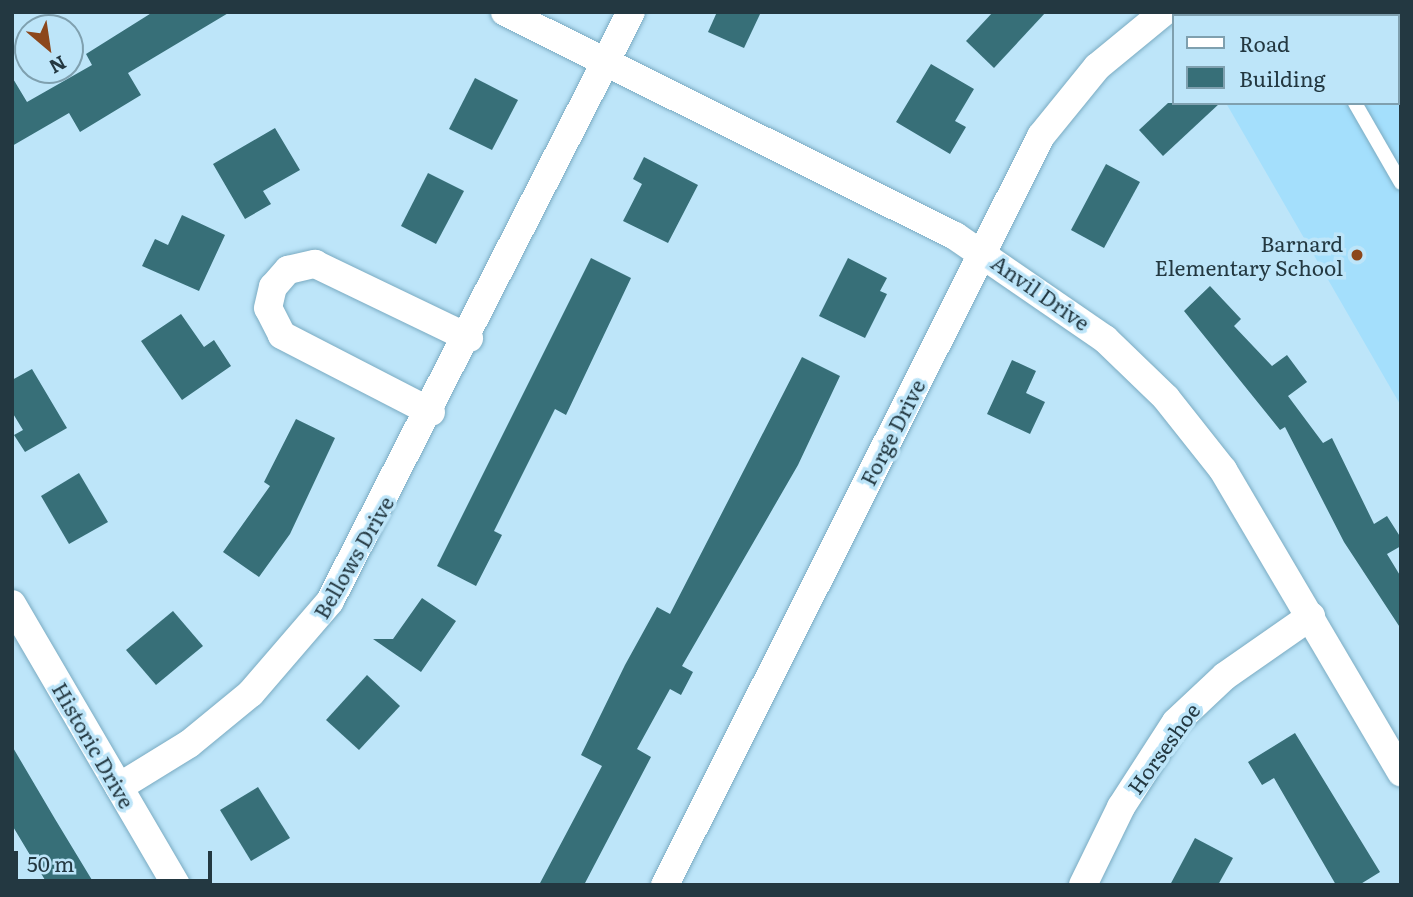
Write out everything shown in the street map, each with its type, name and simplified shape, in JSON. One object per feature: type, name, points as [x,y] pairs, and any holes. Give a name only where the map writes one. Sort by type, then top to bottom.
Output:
[{"type":"street","name":"Anvil Drive","points":[[505,12],[983,251],[1066,306],[1166,398],[1236,491],[1401,772]]},
{"type":"street","name":"Bellows Drive","points":[[120,788],[217,723],[301,640],[350,570],[432,412],[631,12]]},
{"type":"street","name":"Forge Drive","points":[[665,885],[983,251],[1059,110],[1124,42],[1164,12]]},
{"type":"street","points":[[432,412],[282,335],[268,308],[272,287],[288,270],[315,264],[469,338]]},
{"type":"street","name":"Historic Drive","points":[[12,604],[176,885]]},
{"type":"street","name":"Horseshoe","points":[[1083,885],[1142,771],[1176,722],[1225,676],[1311,616]]},
{"type":"lane","points":[[1355,105],[1396,164],[1401,183]]},
{"type":"shaded area","name":"Barnard Elementary School","points":[[1173,12],[1401,12],[1401,406],[1227,105],[1399,105],[1399,14]]},
{"type":"building","points":[[153,12],[230,12],[128,73],[141,95],[80,132],[69,113],[12,146],[12,77],[27,102],[59,84],[84,84],[84,70],[92,65],[86,54]]},
{"type":"building","points":[[717,12],[761,12],[744,48],[708,32]]},
{"type":"building","points":[[993,12],[1046,12],[994,68],[966,41]]},
{"type":"building","points":[[931,64],[974,89],[955,121],[966,127],[950,154],[896,122]]},
{"type":"building","points":[[475,78],[518,100],[492,150],[449,129]]},
{"type":"building","points":[[1168,103],[1218,105],[1163,156],[1139,130]]},
{"type":"building","points":[[275,128],[300,170],[263,191],[271,204],[245,219],[213,164]]},
{"type":"building","points":[[644,157],[698,185],[668,243],[623,221],[642,184],[633,179]]},
{"type":"building","points":[[1106,164],[1140,182],[1104,248],[1071,230]]},
{"type":"building","points":[[428,173],[464,191],[436,244],[401,226]]},
{"type":"building","points":[[182,215],[225,235],[199,291],[142,266],[155,239],[168,245]]},
{"type":"building","points":[[591,258],[631,278],[566,415],[555,409],[494,531],[502,535],[476,586],[437,566]]},
{"type":"building","points":[[848,258],[887,278],[880,291],[887,294],[865,338],[819,316]]},
{"type":"building","points":[[1210,286],[1241,319],[1234,326],[1272,366],[1287,355],[1307,382],[1288,396],[1323,443],[1332,438],[1374,524],[1387,516],[1401,538],[1401,546],[1387,554],[1401,577],[1401,629],[1344,542],[1285,427],[1280,430],[1184,311]]},
{"type":"building","points":[[181,314],[204,347],[214,340],[231,366],[182,400],[141,341]]},
{"type":"building","points":[[802,357],[840,376],[798,465],[682,666],[693,672],[681,695],[670,689],[637,749],[651,757],[584,885],[539,885],[602,766],[581,755],[625,665],[657,607],[670,614]]},
{"type":"building","points":[[1012,360],[1036,371],[1026,393],[1045,402],[1030,434],[987,414]]},
{"type":"building","points":[[32,369],[67,428],[25,452],[14,435],[23,430],[12,412],[12,380]]},
{"type":"building","points":[[296,419],[335,438],[290,534],[259,577],[223,552],[270,486],[264,482]]},
{"type":"building","points":[[79,473],[108,522],[69,544],[41,496]]},
{"type":"building","points":[[422,598],[456,621],[421,672],[373,639],[393,639]]},
{"type":"building","points":[[173,611],[203,646],[156,685],[126,650]]},
{"type":"building","points":[[367,675],[400,706],[359,750],[326,720]]},
{"type":"building","points":[[1295,733],[1380,872],[1359,885],[1336,885],[1274,778],[1262,785],[1248,762]]},
{"type":"building","points":[[12,746],[95,885],[48,885],[12,825]]},
{"type":"building","points":[[258,787],[290,838],[251,861],[220,810]]},
{"type":"building","points":[[1195,838],[1233,858],[1218,885],[1170,885]]},
{"type":"place","name":"Barnard Elementary School","points":[[1357,255]]}]
